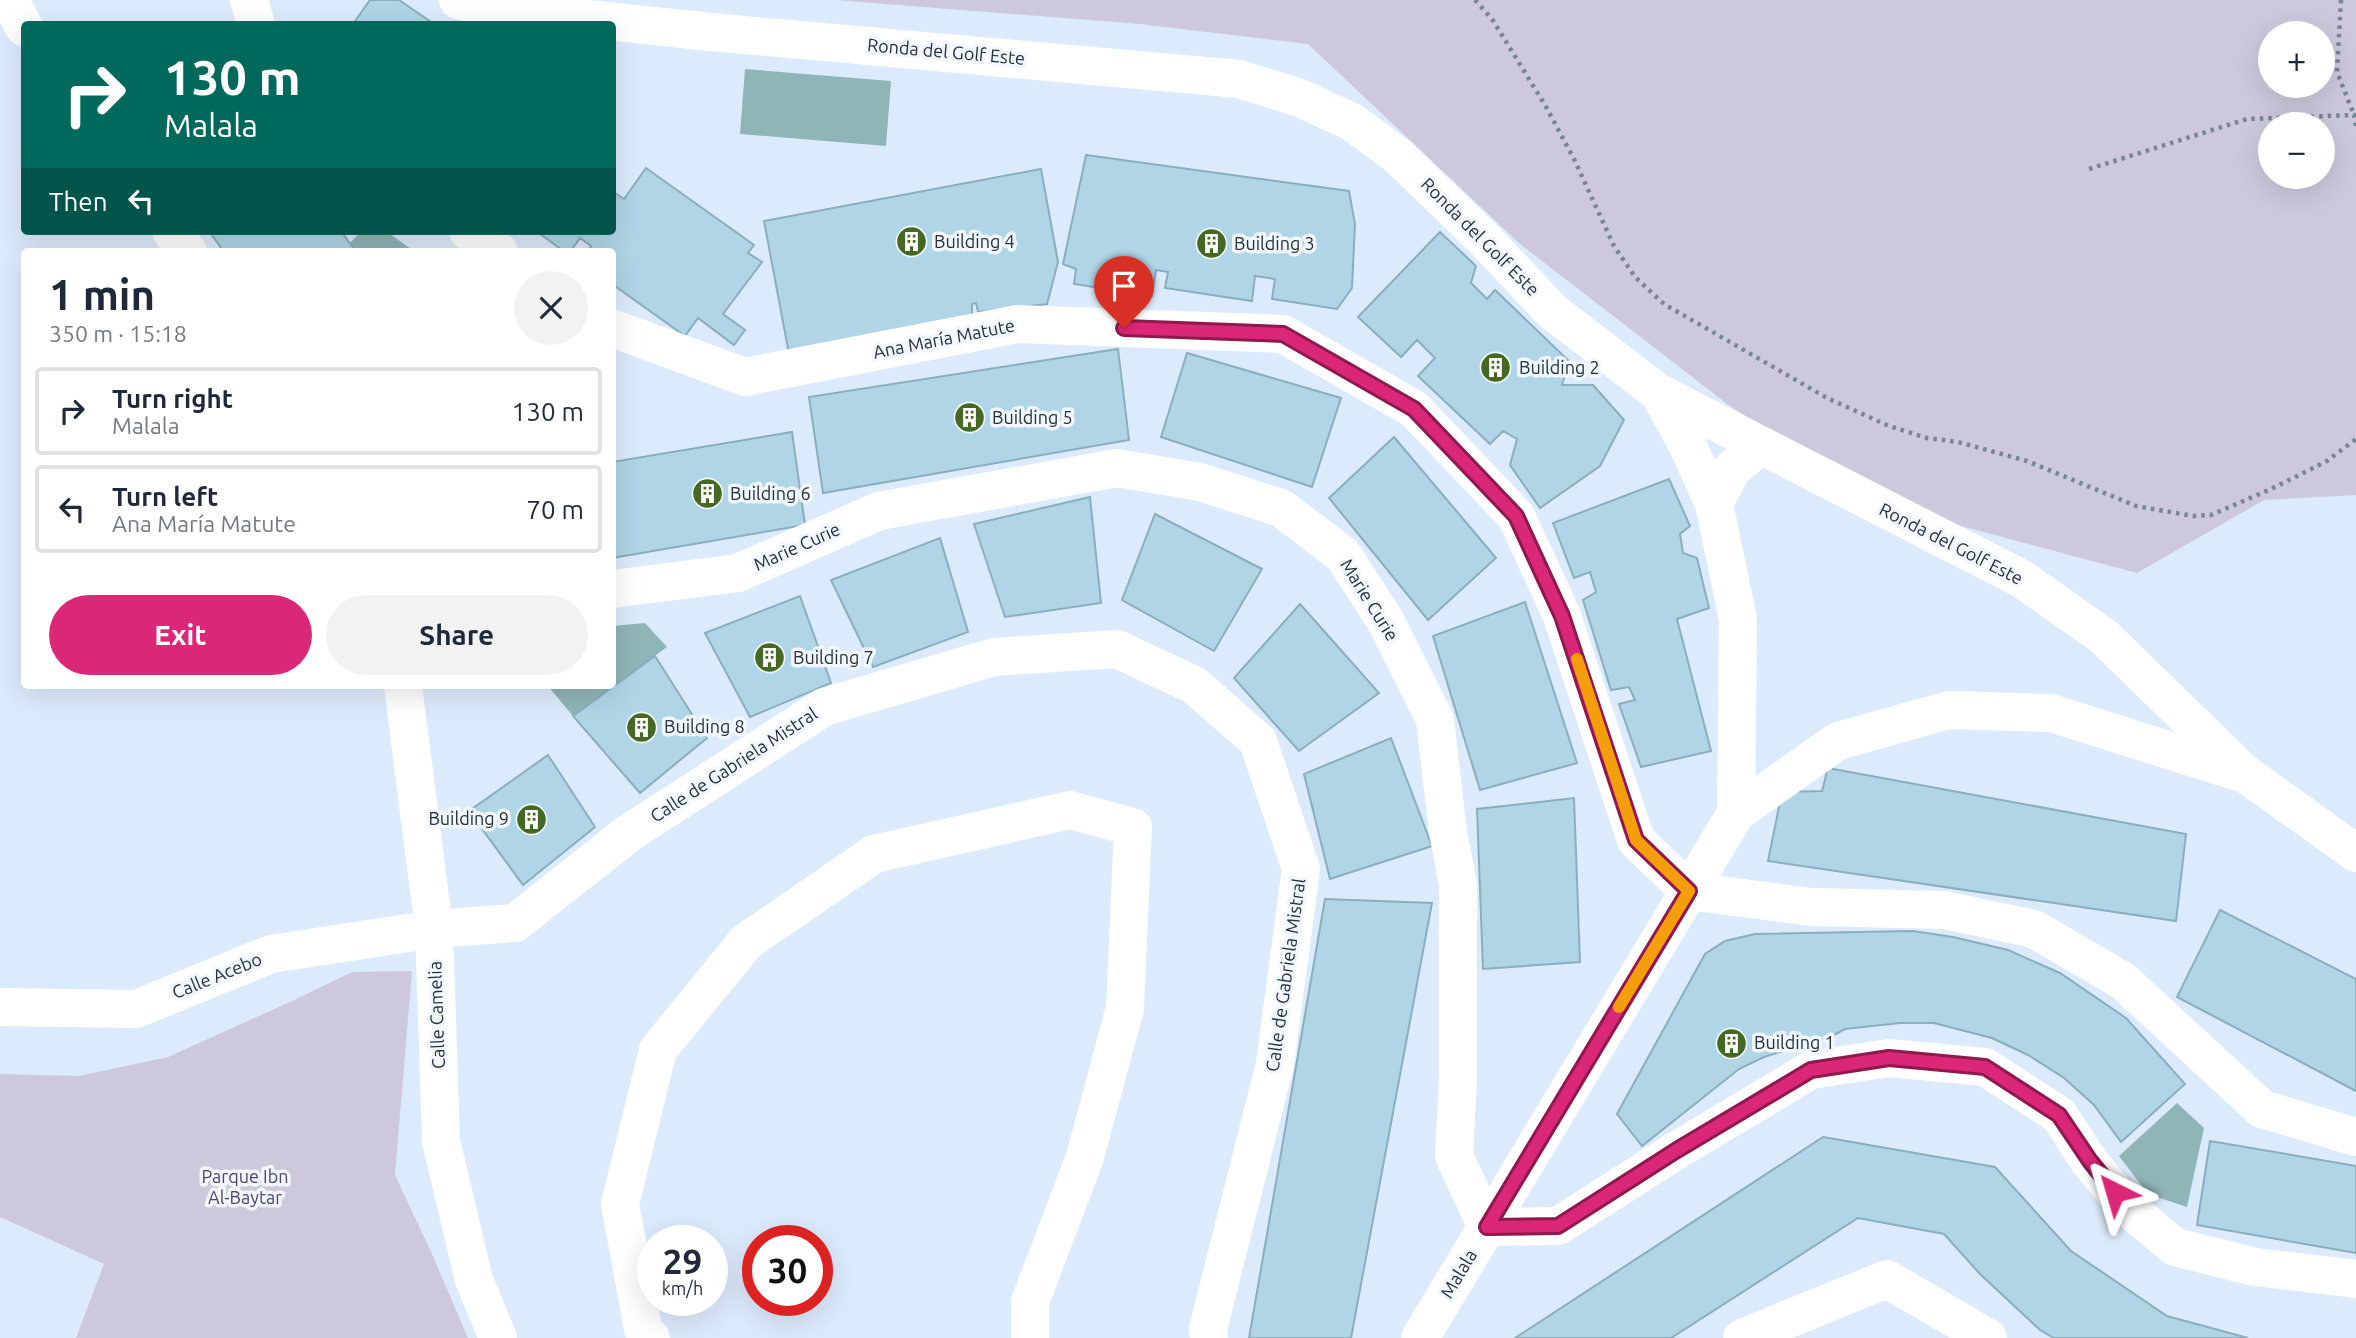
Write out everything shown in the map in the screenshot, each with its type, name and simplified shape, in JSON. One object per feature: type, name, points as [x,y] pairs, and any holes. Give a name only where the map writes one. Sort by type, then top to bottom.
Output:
[{"type":"street","points":[[10,0],[21,21]]},
{"type":"street","points":[[248,0],[255,21]]},
{"type":"street","name":"Ronda del Golf Este","points":[[458,0],[502,10],[606,21]]},
{"type":"street","name":"Ronda del Golf Este","points":[[616,22],[1239,79],[1300,98],[1352,122],[1398,156],[1482,237],[1553,312],[1659,393],[2022,579],[2103,636],[2244,774],[2356,853]]},
{"type":"street","points":[[474,235],[493,248]]},
{"type":"street","name":"Ana María Matute","points":[[616,329],[745,377],[1018,324],[1283,334],[1414,409],[1516,516],[1562,616],[1636,840],[1689,891]]},
{"type":"street","points":[[1659,393],[1688,446],[1714,504],[1738,619],[1736,813]]},
{"type":"street","points":[[1714,504],[1732,469],[1760,446]]},
{"type":"street","name":"Marie Curie","points":[[616,588],[738,573],[879,511],[1117,468],[1200,482],[1282,508],[1343,555],[1385,620],[1436,720],[1448,832],[1458,884],[1458,1080],[1454,1156],[1487,1227]]},
{"type":"street","name":"Calle de Gabriela Mistral","points":[[435,929],[515,923],[629,833],[824,707],[994,657],[1116,649],[1194,685],[1258,741],[1301,869],[1275,1064],[1208,1329],[1209,1338]]},
{"type":"street","name":"Calle Camelia","points":[[402,689],[435,929],[441,1141],[474,1280],[498,1338]]},
{"type":"street","points":[[1736,813],[1838,741],[1949,710],[2051,713],[2244,774]]},
{"type":"street","points":[[651,1338],[643,1329],[620,1204],[658,1050],[747,942],[874,854],[1070,810],[1133,827],[1125,1008],[1085,1157],[1030,1302],[1030,1338]]},
{"type":"street","name":"Malala","points":[[1420,1338],[1736,813]]},
{"type":"street","points":[[1689,891],[1812,907],[1944,909],[2034,929],[2123,981],[2262,1109],[2356,1138]]},
{"type":"street","name":"Calle Acebo","points":[[0,1007],[136,1009],[271,954],[435,929]]},
{"type":"street","points":[[1487,1227],[1558,1226],[1677,1150],[1811,1070],[1889,1058],[1985,1067],[2059,1115],[2090,1161],[2127,1207],[2175,1247],[2255,1267],[2356,1279]]},
{"type":"street","points":[[1742,1338],[1887,1279],[1988,1338]]},
{"type":"path","points":[[1475,0],[1492,19],[1545,105],[1574,159],[1614,246],[1635,277],[1664,304],[1827,398],[1889,426],[1927,438],[1958,442],[2027,461],[2136,506],[2193,516],[2211,515],[2271,489],[2327,461],[2356,439]]},
{"type":"path","points":[[2341,0],[2337,72],[2355,117],[2356,127]]},
{"type":"path","points":[[2089,169],[2247,119],[2355,117]]},
{"type":"green space","points":[[835,0],[2356,0],[2356,495],[2264,500],[2137,573],[1871,502],[1726,403],[1520,244],[1308,44],[1140,24]]},
{"type":"green space","name":"Parque Ibn Al-Baytar","points":[[412,971],[395,1175],[468,1338],[76,1338],[104,1264],[0,1217],[0,1074],[79,1076],[168,1057],[352,972]]},
{"type":"shaded area","points":[[745,69],[891,81],[886,146],[740,134]]},
{"type":"shaded area","points":[[357,235],[392,235],[409,248],[353,248],[350,243]]},
{"type":"shaded area","points":[[645,623],[667,647],[616,684],[616,626]]},
{"type":"shaded area","points":[[550,689],[610,689],[573,716]]},
{"type":"shaded area","points":[[2177,1103],[2204,1128],[2187,1207],[2148,1194],[2119,1156]]},
{"type":"building","points":[[370,0],[399,0],[430,21],[355,21]]},
{"type":"building","name":"Building 3","points":[[1086,155],[1349,191],[1355,224],[1352,288],[1337,309],[1272,299],[1275,279],[1255,276],[1252,301],[1165,288],[1168,272],[1156,270],[1152,296],[1074,284],[1076,269],[1063,264]]},
{"type":"building","points":[[646,168],[754,245],[748,253],[762,262],[723,314],[745,330],[734,345],[698,318],[685,336],[616,287],[616,248],[590,248],[591,246],[580,238],[573,248],[559,248],[542,235],[616,235],[616,194],[624,199]]},
{"type":"building","name":"Building 4","points":[[1041,169],[1058,262],[1047,304],[978,312],[976,303],[972,304],[972,314],[877,338],[789,354],[764,221]]},
{"type":"building","name":"Building 2","points":[[1440,232],[1476,266],[1471,283],[1487,299],[1495,290],[1569,361],[1562,385],[1593,385],[1624,420],[1600,466],[1540,508],[1510,465],[1517,439],[1503,431],[1490,444],[1418,376],[1435,358],[1417,340],[1401,357],[1358,317]]},
{"type":"building","points":[[212,235],[344,235],[353,248],[221,248]]},
{"type":"building","name":"Building 5","points":[[1118,349],[1129,440],[823,493],[809,397]]},
{"type":"building","points":[[1187,353],[1341,398],[1312,487],[1161,437]]},
{"type":"building","name":"Building 6","points":[[792,432],[805,525],[616,557],[616,461]]},
{"type":"building","points":[[1394,437],[1496,558],[1428,620],[1329,498]]},
{"type":"building","points":[[1669,479],[1690,526],[1680,534],[1683,553],[1697,558],[1709,608],[1677,619],[1711,751],[1641,767],[1619,704],[1635,700],[1629,687],[1611,690],[1583,600],[1596,592],[1590,572],[1574,578],[1553,523]]},
{"type":"building","points":[[1090,497],[1101,603],[1005,617],[974,524]]},
{"type":"building","points":[[1155,514],[1262,569],[1214,651],[1122,600]]},
{"type":"building","points":[[940,538],[968,632],[873,667],[831,580]]},
{"type":"building","name":"Building 7","points":[[800,596],[831,683],[750,717],[705,633]]},
{"type":"building","points":[[1525,602],[1577,763],[1480,790],[1433,636]]},
{"type":"building","points":[[1300,604],[1379,693],[1299,751],[1234,678]]},
{"type":"building","name":"Building 8","points":[[655,656],[707,738],[640,793],[573,716],[610,689],[616,689],[616,685]]},
{"type":"building","points":[[1391,738],[1432,846],[1330,879],[1304,774]]},
{"type":"building","name":"Building 9","points":[[548,755],[595,827],[523,885],[469,811]]},
{"type":"building","points":[[1828,768],[2186,834],[2176,921],[1768,861],[1782,792],[1822,791]]},
{"type":"building","points":[[1574,798],[1580,962],[1483,969],[1477,809]]},
{"type":"building","points":[[1325,899],[1432,903],[1351,1338],[1249,1338]]},
{"type":"building","points":[[2220,910],[2356,979],[2356,1091],[2177,997]]},
{"type":"building","name":"Building 1","points":[[1913,931],[2008,950],[2060,973],[2126,1018],[2185,1084],[2121,1142],[2094,1105],[2064,1078],[2028,1055],[1992,1038],[1934,1023],[1900,1023],[1845,1029],[1832,1036],[1764,1057],[1739,1069],[1642,1146],[1617,1114],[1705,954],[1725,941],[1755,934]]},
{"type":"building","points":[[1823,1137],[1995,1167],[2071,1251],[2167,1316],[2248,1338],[2054,1338],[2040,1330],[1980,1274],[1944,1234],[1858,1218],[1671,1338],[1515,1338]]},
{"type":"building","points":[[2210,1141],[2356,1166],[2356,1253],[2197,1225]]},
{"type":"slow traffic","points":[[1577,659],[1636,840],[1689,891],[1619,1007]]},
{"type":"place","name":"Building 4","points":[[911,242]]},
{"type":"place","name":"Building 3","points":[[1211,244]]},
{"type":"place","name":"Building 2","points":[[1496,368]]},
{"type":"place","name":"Building 5","points":[[969,418]]},
{"type":"place","name":"Building 6","points":[[707,494]]},
{"type":"place","name":"Building 7","points":[[770,658]]},
{"type":"place","name":"Building 8","points":[[641,727]]},
{"type":"place","name":"Building 9","points":[[532,819]]},
{"type":"place","name":"Building 1","points":[[1731,1043]]},
{"type":"route","points":[[1124,328],[1283,334],[1414,409],[1516,516],[1562,616],[1636,840],[1689,891],[1487,1227],[1558,1226],[1677,1150],[1811,1070],[1889,1058],[1985,1067],[2059,1115],[2115,1192]]}]
